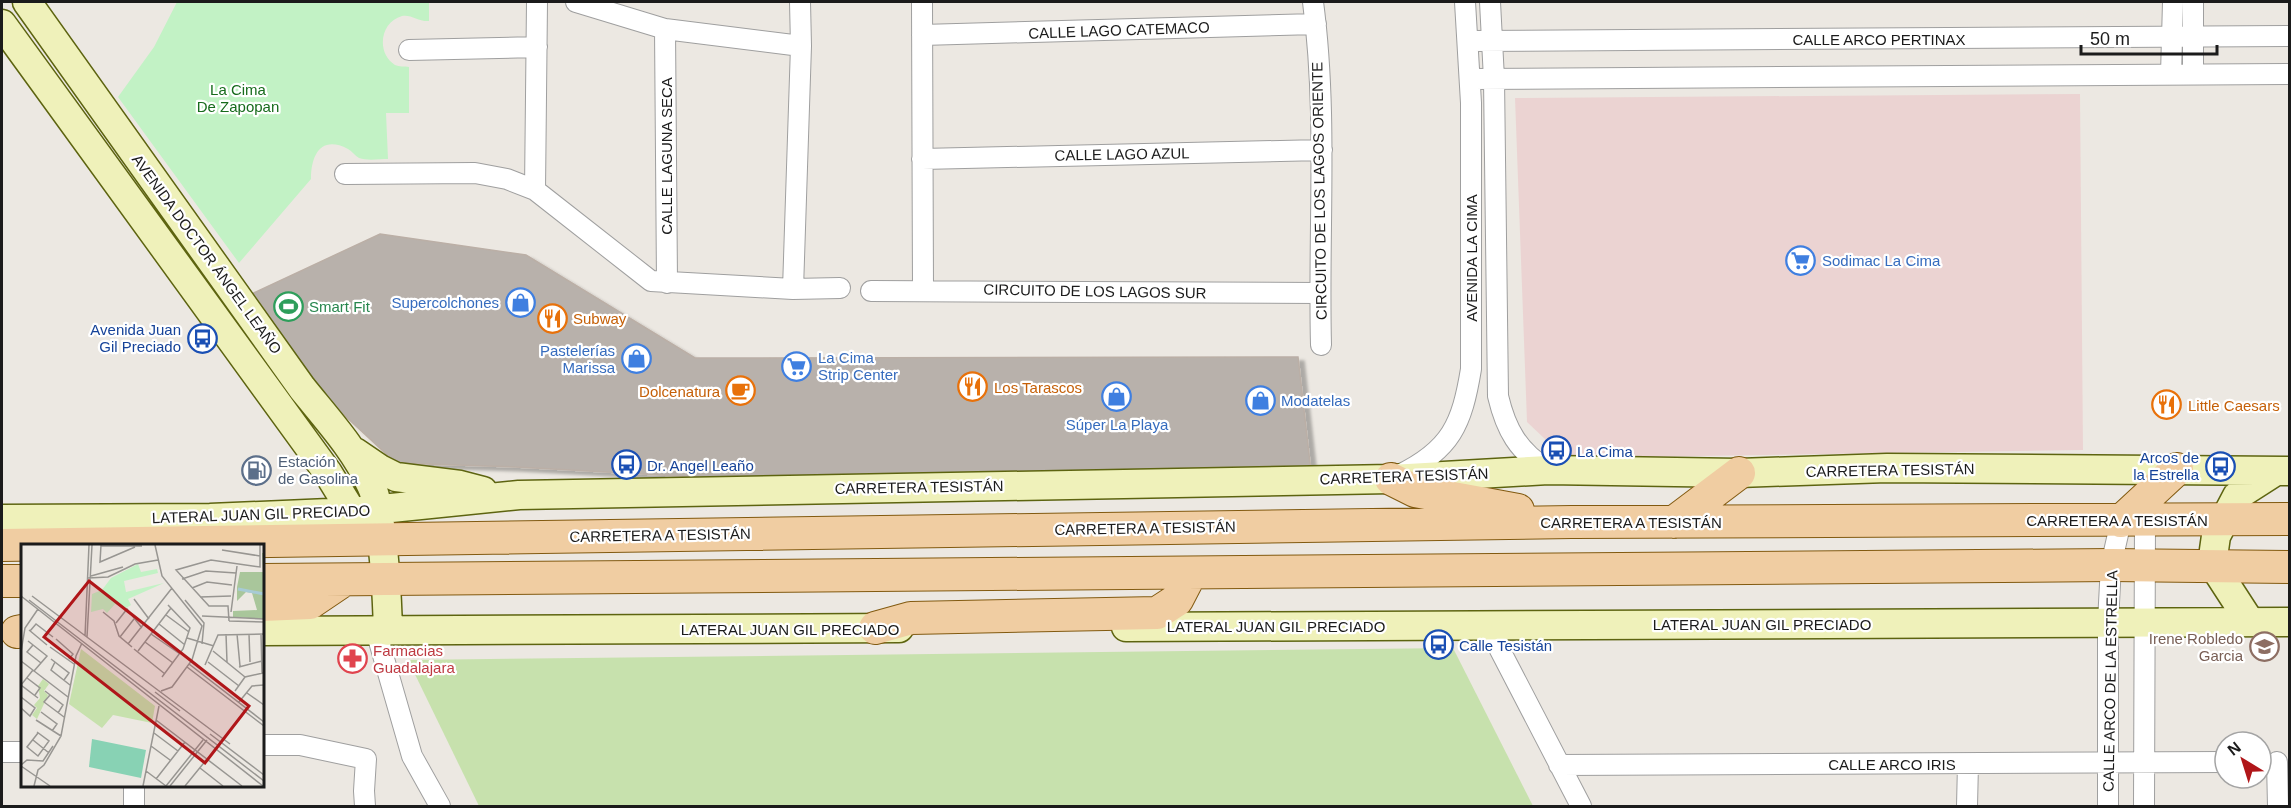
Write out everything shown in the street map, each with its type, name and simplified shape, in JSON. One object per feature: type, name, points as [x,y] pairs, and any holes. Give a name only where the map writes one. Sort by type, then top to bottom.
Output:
[{"type":"main road","name":"AVENIDA DOCTOR ÁNGEL LEAÑO","points":[[27,2],[302,388],[348,446],[373,488],[369,525]]},
{"type":"main road","name":"AVENIDA DOCTOR ÁNGEL LEAÑO","points":[[2,24],[328,473],[369,525]]},
{"type":"main road","points":[[205,303],[229,285]]},
{"type":"main road","points":[[348,446],[380,470],[396,477],[460,485],[511,496]]},
{"type":"main road","name":"CARRETERA TESISTÁN","points":[[511,496],[1391,479],[1548,470],[1739,473],[1887,468],[2283,471]]},
{"type":"main road","points":[[2133,521],[2177,469]]},
{"type":"main road","points":[[2250,622],[2216,568],[2214,550],[2216,536],[2237,496],[2283,471]]},
{"type":"main road","points":[[1674,522],[1739,473]]},
{"type":"main road","points":[[1391,479],[1415,491],[1469,499],[1572,522]]},
{"type":"main road","name":"LATERAL JUAN GIL PRECIADO","points":[[2,519],[210,518],[369,525],[511,496]]},
{"type":"main road","name":"CARRETERA A TESISTÁN","points":[[2,545],[369,525],[2289,519]]},
{"type":"main road","points":[[369,525],[368,580],[382,638]]},
{"type":"main road","points":[[264,580],[2111,566],[2289,567]]},
{"type":"main road","points":[[875,628],[911,618],[1157,613],[1177,600],[1191,573]]},
{"type":"main road","points":[[264,605],[310,603],[368,580]]},
{"type":"main road","points":[[2,581],[21,581]]},
{"type":"main road","name":"LATERAL JUAN GIL PRECIADO","points":[[264,631],[382,638],[875,628],[2289,622]]},
{"type":"street","points":[[535,190],[537,2]]},
{"type":"street","points":[[576,2],[664,29],[801,46]]},
{"type":"street","points":[[793,289],[801,46],[800,2]]},
{"type":"street","points":[[922,2],[923,290]]},
{"type":"street","name":"CIRCUITO DE LOS LAGOS ORIENTE","points":[[1313,2],[1322,150],[1321,345]]},
{"type":"street","name":"AVENIDA LA CIMA","points":[[1391,479],[1432,457],[1452,435],[1462,412],[1471,369],[1470,79],[1465,2]]},
{"type":"street","name":"AVENIDA LA CIMA","points":[[1490,2],[1494,79],[1498,396],[1503,417],[1513,437],[1529,459],[1548,470]]},
{"type":"street","points":[[2171,74],[2173,2],[2193,2],[2193,74]]},
{"type":"street","name":"CALLE LAGO CATEMACO","points":[[922,35],[1316,24]]},
{"type":"street","name":"CALLE LAGUNA SECA","points":[[664,29],[667,283]]},
{"type":"street","name":"CALLE ARCO PERTINAX","points":[[1468,41],[2289,36]]},
{"type":"street","points":[[409,50],[537,47]]},
{"type":"street","points":[[1470,79],[2289,74]]},
{"type":"street","name":"CALLE LAGO AZUL","points":[[922,159],[1322,150]]},
{"type":"street","points":[[345,174],[475,173],[507,178],[535,190],[651,280],[667,283],[793,289],[840,288]]},
{"type":"street","name":"CIRCUITO DE LOS LAGOS SUR","points":[[871,291],[1320,293]]},
{"type":"street","points":[[1471,338],[1497,336]]},
{"type":"street","points":[[2133,521],[2144,567],[2144,807]]},
{"type":"street","name":"CALLE ARCO DE LA ESTRELLA","points":[[2108,807],[2108,622],[2111,566],[2133,521]]},
{"type":"street","points":[[1487,625],[1581,807]]},
{"type":"street","points":[[382,638],[411,756],[440,807]]},
{"type":"street","points":[[264,745],[300,745],[366,759],[365,807]]},
{"type":"street","points":[[2,752],[21,752]]},
{"type":"street","name":"CALLE ARCO IRIS","points":[[1559,765],[2213,762]]},
{"type":"street","points":[[2276,762],[2278,807]]},
{"type":"street","points":[[1967,807],[1968,764]]},
{"type":"street","points":[[134,787],[134,807]]},
{"type":"shaded area","name":"Sodimac La Cima","points":[[2080,94],[2083,450],[1565,458],[1527,422],[1515,98]]},
{"type":"green space","name":"La Cima De Zapopan","points":[[177,2],[429,2],[429,21],[402,16],[389,24],[383,38],[383,46],[389,60],[397,66],[409,67],[409,113],[386,113],[388,159],[362,159],[339,145],[324,146],[319,150],[313,162],[311,179],[239,263],[118,97],[154,47]]},
{"type":"green space","points":[[1453,648],[1533,806],[479,806],[408,660]]},
{"type":"building","name":"La Cima Strip Center","points":[[380,234],[526,255],[695,358],[1298,357],[1311,472],[768,481],[516,467],[396,463],[301,375],[245,297]]},
{"type":"place","name":"Sodimac La Cima","points":[[1801,260]]},
{"type":"place","name":"Supercolchones","points":[[520,302]]},
{"type":"place","name":"Smart Fit","points":[[288,306]]},
{"type":"place","name":"Subway","points":[[552,318]]},
{"type":"place","name":"Avenida Juan Gil Preciado","points":[[202,338]]},
{"type":"place","name":"Pastelerías Marissa","points":[[636,359]]},
{"type":"place","name":"La Cima Strip Center","points":[[797,366]]},
{"type":"place","name":"Los Tarascos","points":[[973,387]]},
{"type":"place","name":"Dolcenatura","points":[[741,391]]},
{"type":"place","name":"Súper La Playa","points":[[1117,397]]},
{"type":"place","name":"Modatelas","points":[[1260,400]]},
{"type":"place","name":"Little Caesars","points":[[2167,405]]},
{"type":"place","name":"La Cima","points":[[1556,451]]},
{"type":"place","name":"Dr. Angel Leaño","points":[[626,465]]},
{"type":"place","name":"Arcos de la Estrella","points":[[2220,466]]},
{"type":"place","name":"Estación de Gasolina","points":[[257,470]]},
{"type":"place","name":"Calle Tesistán","points":[[1438,645]]},
{"type":"place","name":"Irene Robledo Garcia","points":[[2264,647]]},
{"type":"place","name":"Farmacias Guadalajara","points":[[352,659]]}]
